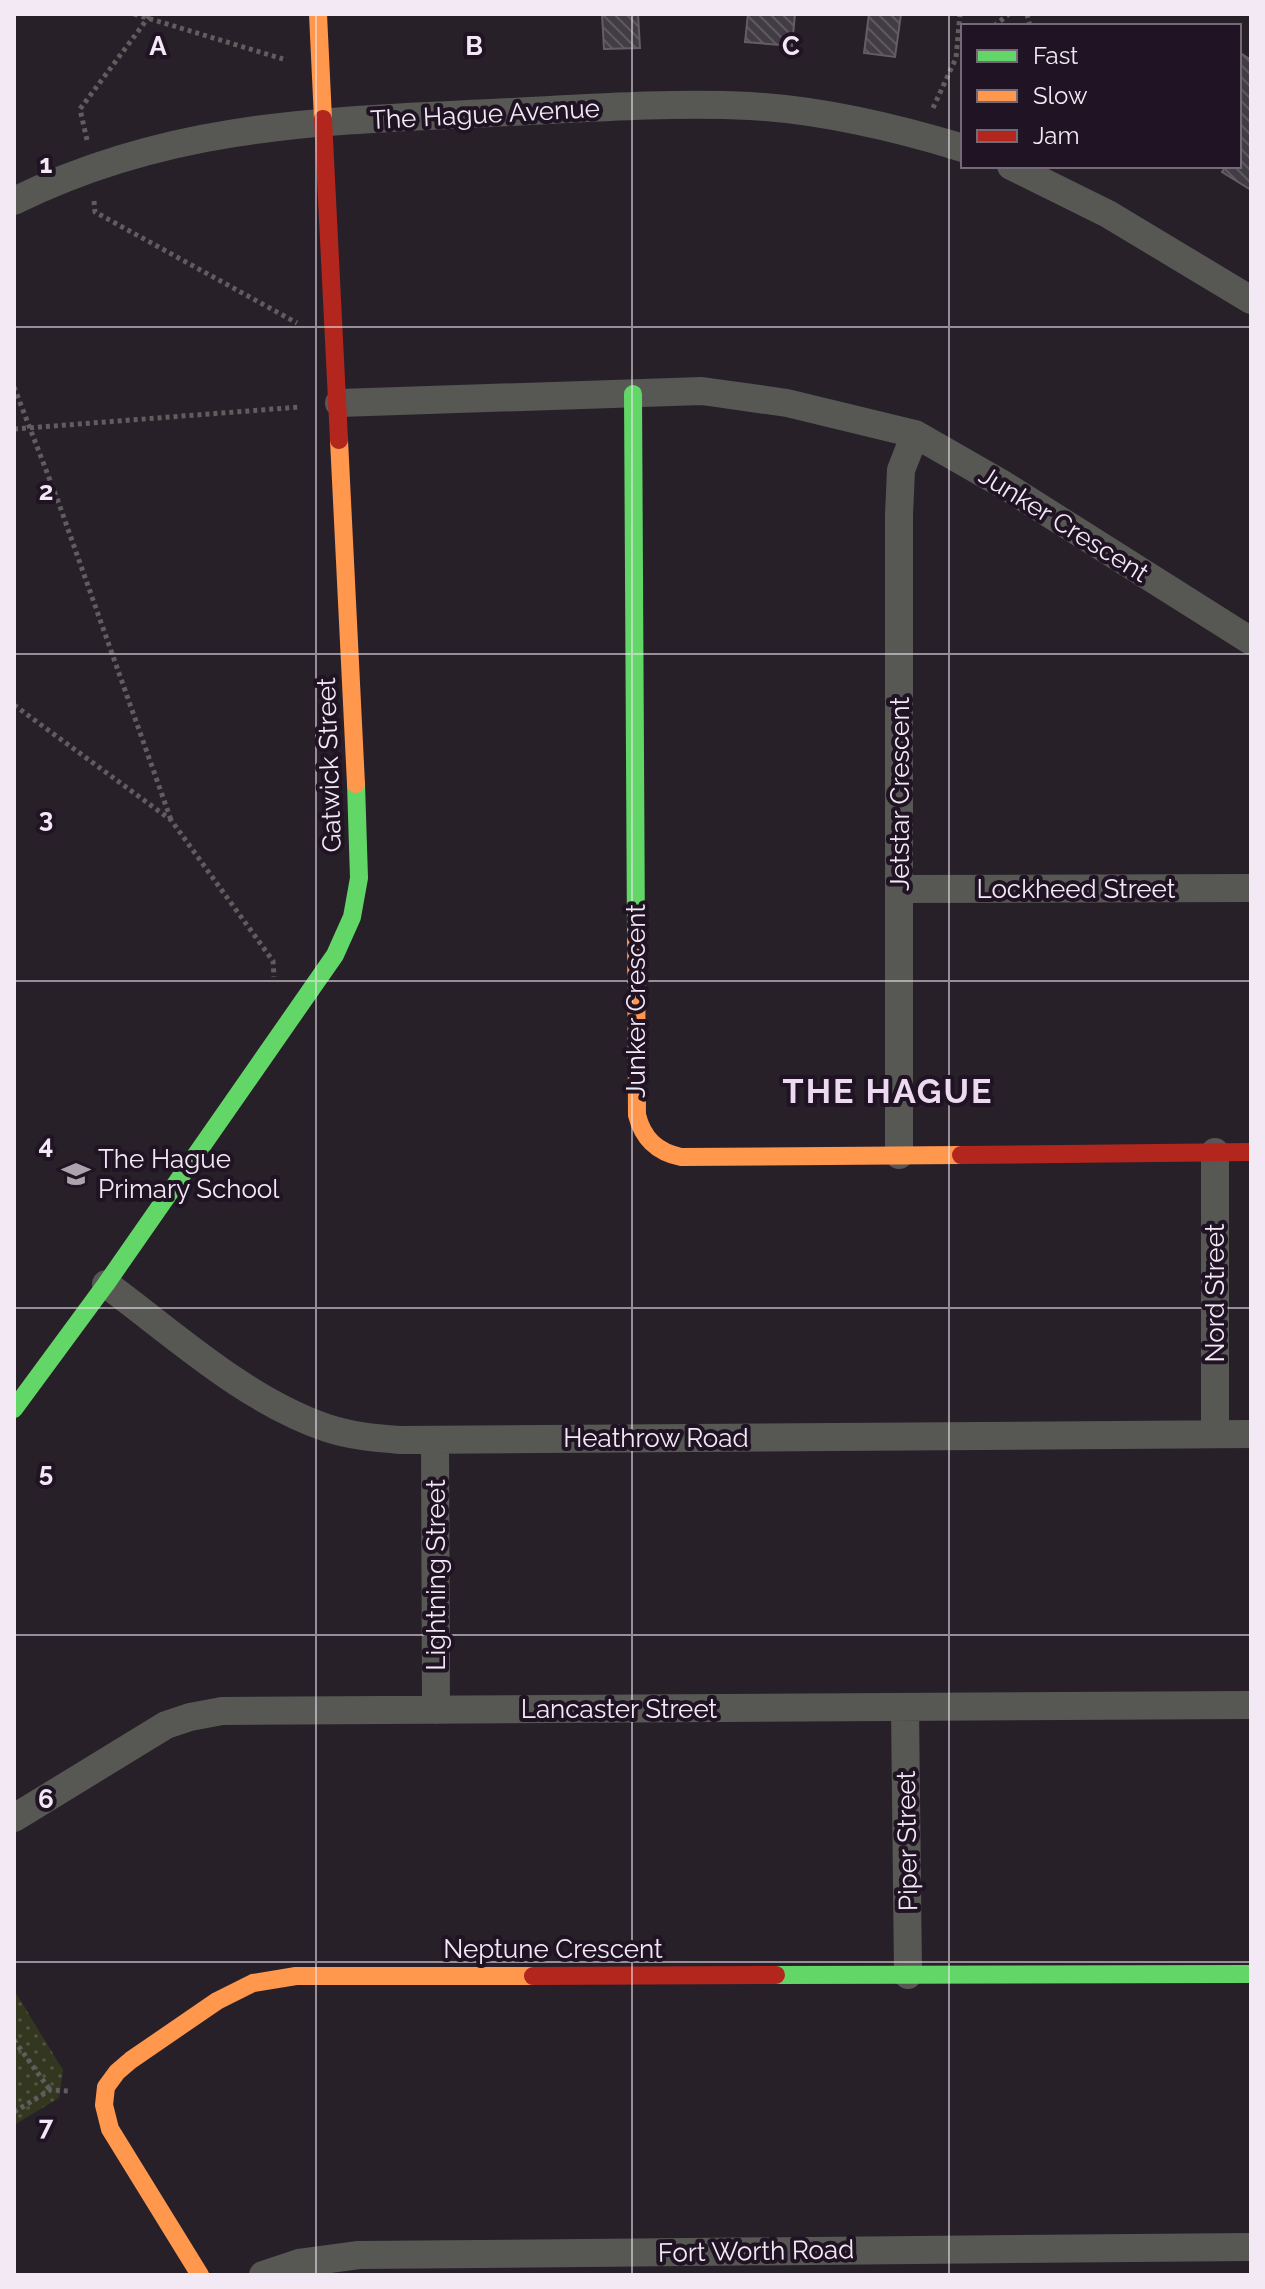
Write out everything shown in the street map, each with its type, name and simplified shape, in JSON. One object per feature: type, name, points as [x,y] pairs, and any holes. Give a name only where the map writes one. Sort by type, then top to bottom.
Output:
[{"type":"street","name":"Gatwick Street","points":[[14,1409],[106,1284],[335,955],[352,917],[359,878],[339,403],[318,14]]},
{"type":"street","name":"The Hague Avenue","points":[[14,201],[94,167],[191,139],[323,121],[698,105],[753,106],[865,122],[961,147]]},
{"type":"street","points":[[1015,168],[1108,214],[1251,300]]},
{"type":"street","name":"Junker Crescent","points":[[339,403],[702,391],[787,403],[915,434],[1004,485],[1251,641]]},
{"type":"street","name":"Junker Crescent","points":[[633,394],[637,1115],[650,1143],[659,1150],[681,1157],[1251,1152]]},
{"type":"street","name":"Jetstar Crescent","points":[[899,1155],[899,515],[901,470],[915,434]]},
{"type":"street","name":"Lockheed Street","points":[[900,889],[1251,888]]},
{"type":"street","name":"Nord Street","points":[[1215,1152],[1215,1434]]},
{"type":"street","name":"Heathrow Road","points":[[106,1284],[223,1371],[277,1406],[302,1418],[364,1437],[435,1440],[1251,1434]]},
{"type":"street","name":"Lightning Street","points":[[435,1440],[436,1710]]},
{"type":"street","name":"Lancaster Street","points":[[14,1818],[166,1725],[222,1711],[1251,1705]]},
{"type":"street","name":"Piper Street","points":[[905,1707],[908,1975]]},
{"type":"street","name":"Neptune Crescent","points":[[105,2093],[116,2071],[139,2054],[244,1986],[278,1977],[1251,1974]]},
{"type":"street","points":[[105,2093],[105,2118],[110,2129],[200,2275]]},
{"type":"street","name":"Fort Worth Road","points":[[263,2275],[299,2263],[344,2256],[594,2264],[1251,2247]]},
{"type":"path","points":[[134,14],[150,16],[294,62],[321,65]]},
{"type":"path","points":[[920,135],[956,58],[960,14]]},
{"type":"path","points":[[150,16],[80,109],[94,167],[95,212],[316,334],[335,333]]},
{"type":"path","points":[[956,58],[961,54]]},
{"type":"path","points":[[14,387],[58,501],[171,820],[273,961],[277,1038]]},
{"type":"path","points":[[14,429],[339,403]]},
{"type":"path","points":[[14,705],[171,820]]},
{"type":"path","points":[[14,2040],[50,2090]]},
{"type":"path","points":[[14,2112],[50,2090],[105,2093]]},
{"type":"green space","points":[[14,1990],[63,2070],[59,2098],[14,2125]]},
{"type":"building","points":[[602,14],[638,14],[640,48],[604,49]]},
{"type":"building","points":[[748,14],[795,14],[792,46],[745,42]]},
{"type":"building","points":[[869,14],[901,14],[895,57],[864,53]]},
{"type":"building","points":[[1241,53],[1251,60],[1251,190],[1222,172],[1225,168],[1241,168]]},
{"type":"traffic: fast","points":[[633,394],[636,937]]},
{"type":"traffic: fast","points":[[14,1409],[106,1284],[335,955],[352,917],[359,878],[356,784]]},
{"type":"traffic: fast","points":[[776,1975],[1251,1974]]},
{"type":"traffic: slow","points":[[318,14],[323,119]]},
{"type":"traffic: slow","points":[[339,440],[356,784]]},
{"type":"traffic: slow","points":[[636,937],[637,1115],[647,1138],[658,1148],[681,1157],[961,1155]]},
{"type":"traffic: slow","points":[[200,2275],[110,2129],[104,2105],[106,2087],[117,2072],[217,2001],[253,1983],[296,1976],[533,1976]]},
{"type":"traffic: jam","points":[[323,119],[339,440]]},
{"type":"traffic: jam","points":[[961,1155],[1251,1152]]},
{"type":"traffic: jam","points":[[533,1976],[776,1975]]},
{"type":"place","name":"The Hague Primary School","points":[[76,1174]]},
{"type":"district","name":"THE HAGUE","points":[[888,1091]]}]
